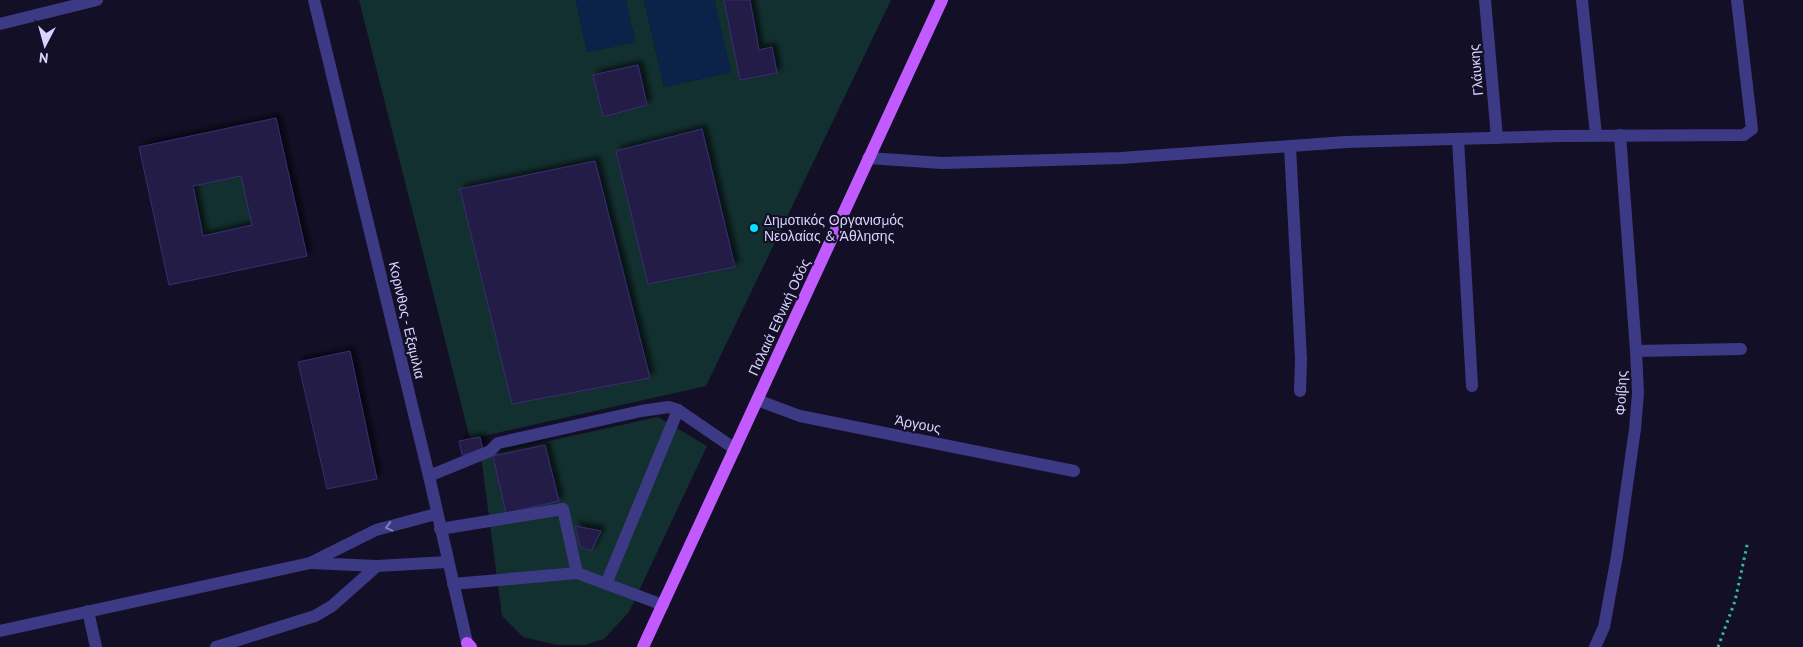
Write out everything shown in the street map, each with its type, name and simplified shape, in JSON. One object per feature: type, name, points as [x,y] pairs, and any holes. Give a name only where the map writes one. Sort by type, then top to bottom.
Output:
[{"type":"main road","name":"Παλαιά Εθνική Οδός","points":[[643,647],[942,0]]},
{"type":"street","points":[[0,24],[97,0]]},
{"type":"street","name":"Κορινθος - Εξαμιλια","points":[[314,0],[429,476],[447,562],[469,646]]},
{"type":"street","name":"Γλάυκης","points":[[1485,0],[1497,138]]},
{"type":"street","points":[[1582,0],[1596,136]]},
{"type":"street","points":[[868,158],[952,163],[1121,158],[1346,142],[1620,135],[1744,135],[1752,129],[1737,0]]},
{"type":"street","name":"Φοίβης","points":[[1595,647],[1604,627],[1621,527],[1638,393],[1620,135]]},
{"type":"street","points":[[1458,139],[1472,386]]},
{"type":"street","points":[[1290,146],[1301,359],[1300,390]]},
{"type":"street","points":[[1636,351],[1741,349]]},
{"type":"street","name":"Άργους","points":[[757,400],[800,416],[1074,470]]},
{"type":"street","points":[[429,476],[490,451],[498,443],[641,411],[669,407],[680,412],[735,449]]},
{"type":"street","points":[[606,584],[680,412]]},
{"type":"street","points":[[440,530],[563,509],[577,573]]},
{"type":"street","points":[[0,630],[310,563],[376,530],[436,514]]},
{"type":"street","points":[[310,563],[377,566],[447,562]]},
{"type":"street","points":[[216,647],[315,616],[332,606],[377,566]]},
{"type":"street","points":[[453,584],[577,573],[663,606]]},
{"type":"street","points":[[88,611],[96,647]]},
{"type":"path","points":[[1718,647],[1735,601],[1748,541]]},
{"type":"green space","name":"Δημοτικός Οργανισμός Νεολαίας & Άθλησης","points":[[359,0],[576,0],[587,52],[635,42],[626,0],[644,0],[664,87],[731,72],[714,0],[724,0],[740,79],[772,48],[759,50],[750,0],[891,0],[706,386],[470,439]],"holes":[[[638,65],[647,105],[603,117],[593,75]],[[702,129],[648,284],[616,151]],[[595,161],[650,378],[512,404],[460,189]]]},
{"type":"green space","points":[[241,176],[252,225],[203,236],[193,186]]},
{"type":"green space","points":[[658,417],[707,446],[629,612],[604,639],[584,645],[557,645],[523,637],[502,616],[481,456]]},
{"type":"water","points":[[576,0],[626,0],[635,42],[587,52]]},
{"type":"water","points":[[644,0],[714,0],[731,72],[664,87]]},
{"type":"building","points":[[724,0],[750,0],[759,50],[772,47],[777,73],[740,80]]},
{"type":"building","points":[[638,65],[647,105],[603,117],[593,75]]},
{"type":"building","points":[[276,118],[307,256],[169,285],[139,147]],"holes":[[[241,176],[252,225],[203,236],[193,186]]]},
{"type":"building","points":[[702,129],[735,267],[648,284],[616,151]]},
{"type":"building","points":[[595,161],[650,378],[512,404],[460,189]]},
{"type":"building","points":[[350,351],[377,479],[327,489],[298,362]]},
{"type":"building","points":[[480,437],[483,450],[462,455],[459,441]]},
{"type":"building","points":[[545,445],[559,501],[506,513],[493,456]]},
{"type":"building","points":[[575,526],[601,531],[591,551],[580,547]]},
{"type":"place","name":"Δημοτικός Οργανισμός Νεολαίας & Άθλησης","points":[[754,228]]}]
